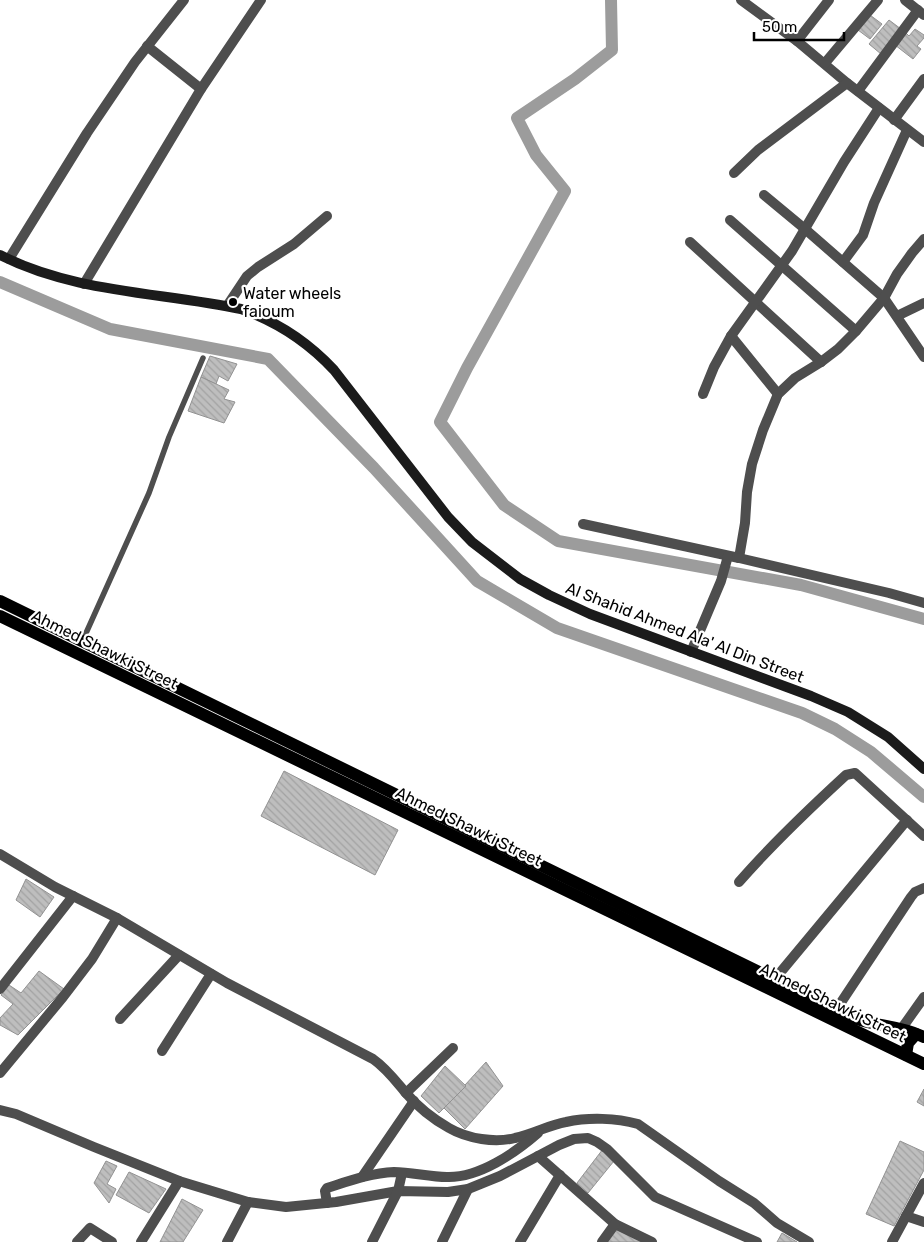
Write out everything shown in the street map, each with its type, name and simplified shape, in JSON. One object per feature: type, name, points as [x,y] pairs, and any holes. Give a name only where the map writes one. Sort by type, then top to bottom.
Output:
[{"type":"main road","name":"Al Shahid Ahmed Ala' Al Din Street","points":[[4,257],[32,270],[84,284],[241,309],[284,327],[304,341],[334,370],[436,504],[472,542],[494,561],[520,579],[569,605],[811,696],[848,712],[888,737],[924,769]]},
{"type":"main road","name":"Ahmed Shawki Street","points":[[0,601],[836,1010],[870,1024],[902,1028],[920,1036]]},
{"type":"main road","name":"Ahmed Shawki Street","points":[[0,616],[924,1064]]},
{"type":"main road","points":[[906,1055],[908,1043],[920,1036]]},
{"type":"street","points":[[4,257],[135,62],[184,0]]},
{"type":"street","points":[[84,284],[201,89],[261,0]]},
{"type":"street","points":[[741,0],[797,41],[858,92],[924,142]]},
{"type":"street","points":[[797,41],[829,0]]},
{"type":"street","points":[[825,63],[878,0]]},
{"type":"street","points":[[858,92],[921,12],[905,0]]},
{"type":"street","points":[[147,46],[201,89]]},
{"type":"street","points":[[894,120],[924,79]]},
{"type":"street","points":[[734,173],[758,150],[847,83]]},
{"type":"street","points":[[703,394],[714,367],[731,336],[805,229],[844,162],[879,108]]},
{"type":"street","points":[[843,262],[863,235],[874,203],[907,130]]},
{"type":"street","points":[[764,195],[884,298],[924,357]]},
{"type":"street","points":[[227,306],[247,276],[294,244],[327,216]]},
{"type":"street","points":[[730,220],[856,331]]},
{"type":"street","points":[[691,652],[746,523],[747,492],[752,464],[763,430],[778,394],[795,378],[821,362],[856,331],[884,298],[902,267],[924,239]]},
{"type":"street","points":[[690,242],[821,362]]},
{"type":"street","points":[[897,316],[924,303]]},
{"type":"street","points":[[731,336],[778,394]]},
{"type":"street","points":[[583,524],[731,560],[889,593],[924,603]]},
{"type":"street","points":[[739,882],[797,819],[846,775],[851,773],[855,774],[874,790],[924,836]]},
{"type":"street","points":[[774,980],[907,820]]},
{"type":"street","points":[[0,854],[23,869],[117,918],[211,974],[373,1059],[389,1072],[414,1102],[450,1129],[473,1137],[494,1140],[514,1138],[564,1122],[578,1120],[626,1121],[638,1124],[719,1181],[754,1203],[777,1223],[809,1242]]},
{"type":"street","points":[[836,1010],[915,892],[924,888]]},
{"type":"street","points":[[0,989],[73,896]]},
{"type":"street","points":[[0,1073],[92,959],[117,918]]},
{"type":"street","points":[[120,1018],[179,954]]},
{"type":"street","points":[[162,1051],[211,974]]},
{"type":"street","points":[[902,1028],[924,997]]},
{"type":"street","points":[[406,1093],[452,1048]]},
{"type":"street","points":[[362,1177],[414,1102]]},
{"type":"street","points":[[0,1110],[16,1114],[179,1181],[248,1202],[286,1207],[327,1203],[398,1191],[448,1192],[468,1189],[500,1176],[574,1139],[588,1138],[607,1149],[656,1197],[757,1242]]},
{"type":"street","points":[[327,1203],[326,1188],[362,1177],[387,1173],[449,1177],[470,1174],[509,1156],[520,1149],[540,1130]]},
{"type":"street","points":[[538,1156],[615,1224],[652,1242]]},
{"type":"street","points":[[372,1242],[398,1191],[402,1173]]},
{"type":"street","points":[[520,1242],[560,1175]]},
{"type":"street","points":[[141,1242],[179,1181]]},
{"type":"street","points":[[892,1242],[924,1183]]},
{"type":"street","points":[[442,1242],[468,1189]]},
{"type":"street","points":[[227,1242],[248,1202]]},
{"type":"street","points":[[906,1216],[924,1222]]},
{"type":"street","points":[[602,1242],[615,1224]]},
{"type":"street","points":[[77,1242],[90,1228],[112,1242]]},
{"type":"lane","points":[[82,642],[149,493],[203,358]]},
{"type":"building","points":[[870,15],[882,24],[870,39],[858,30]]},
{"type":"building","points":[[889,20],[901,29],[881,54],[869,44]]},
{"type":"building","points":[[915,29],[924,35],[924,38],[917,46],[921,49],[913,59],[895,45],[905,32],[909,36]]},
{"type":"building","points":[[210,356],[237,364],[228,381],[219,376],[216,384],[201,377]]},
{"type":"building","points":[[201,377],[229,390],[224,399],[235,402],[224,423],[188,411]]},
{"type":"building","points":[[284,771],[398,830],[375,875],[261,816]]},
{"type":"building","points":[[26,879],[54,897],[40,917],[16,900]]},
{"type":"building","points":[[39,971],[64,989],[18,1035],[0,1025],[0,1018],[13,1004],[1,995],[9,985],[21,993]]},
{"type":"building","points":[[486,1062],[503,1086],[465,1129],[444,1108]]},
{"type":"building","points":[[445,1066],[466,1086],[439,1113],[421,1096]]},
{"type":"building","points":[[924,1089],[924,1106],[917,1102]]},
{"type":"building","points":[[900,1141],[924,1152],[924,1170],[894,1226],[866,1214]]},
{"type":"building","points":[[603,1149],[614,1161],[588,1193],[577,1183]]},
{"type":"building","points":[[106,1161],[117,1166],[107,1184],[116,1189],[109,1203],[94,1183]]},
{"type":"building","points":[[129,1172],[166,1189],[149,1213],[116,1195]]},
{"type":"building","points":[[182,1199],[203,1210],[183,1242],[160,1242]]},
{"type":"building","points":[[616,1229],[644,1242],[607,1242]]},
{"type":"building","points":[[782,1233],[797,1242],[777,1242]]},
{"type":"waterway","points":[[611,0],[612,50],[575,79],[517,118],[536,155],[565,191],[467,368],[440,422],[504,505],[558,541],[801,585],[924,619]]},
{"type":"waterway","points":[[0,282],[110,329],[268,359],[374,468],[477,581],[557,628],[802,713],[835,729],[871,752],[924,797]]},
{"type":"place","name":"Water wheels faioum","points":[[233,302]]}]
